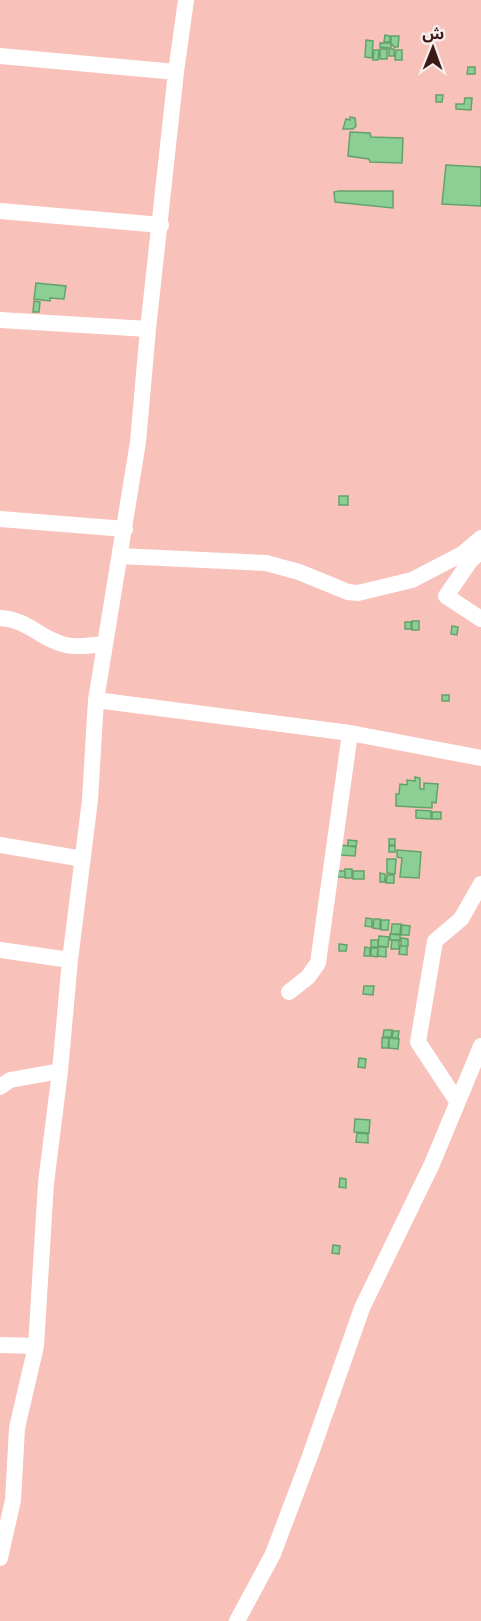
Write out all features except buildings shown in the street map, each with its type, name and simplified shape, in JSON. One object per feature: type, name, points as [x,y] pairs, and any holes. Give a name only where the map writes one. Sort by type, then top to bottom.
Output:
[{"type":"street","points":[[0,1558],[13,1500],[17,1428],[36,1346],[46,1183],[90,800],[96,700],[138,442],[148,329],[186,0]]},
{"type":"street","points":[[0,56],[176,72]]},
{"type":"street","points":[[0,212],[160,225]]},
{"type":"street","points":[[0,320],[148,329]]},
{"type":"street","points":[[0,519],[125,530]]},
{"type":"street","points":[[120,556],[266,563],[299,572],[348,592],[358,593],[412,580],[462,554],[481,538]]},
{"type":"street","points":[[481,551],[471,560],[446,596],[481,619]]},
{"type":"street","points":[[0,618],[9,618],[27,624],[50,639],[68,646],[105,644]]},
{"type":"street","points":[[96,700],[351,732],[481,758]]},
{"type":"street","points":[[289,992],[308,977],[318,963],[351,732]]},
{"type":"street","points":[[0,845],[83,858]]},
{"type":"street","points":[[458,1101],[418,1042],[435,941],[461,919],[481,884]]},
{"type":"street","points":[[0,950],[70,960]]},
{"type":"street","points":[[237,1621],[273,1554],[362,1308],[432,1164],[481,1047]]},
{"type":"street","points":[[0,1087],[10,1080],[60,1071]]},
{"type":"street","points":[[0,1345],[36,1346]]}]
